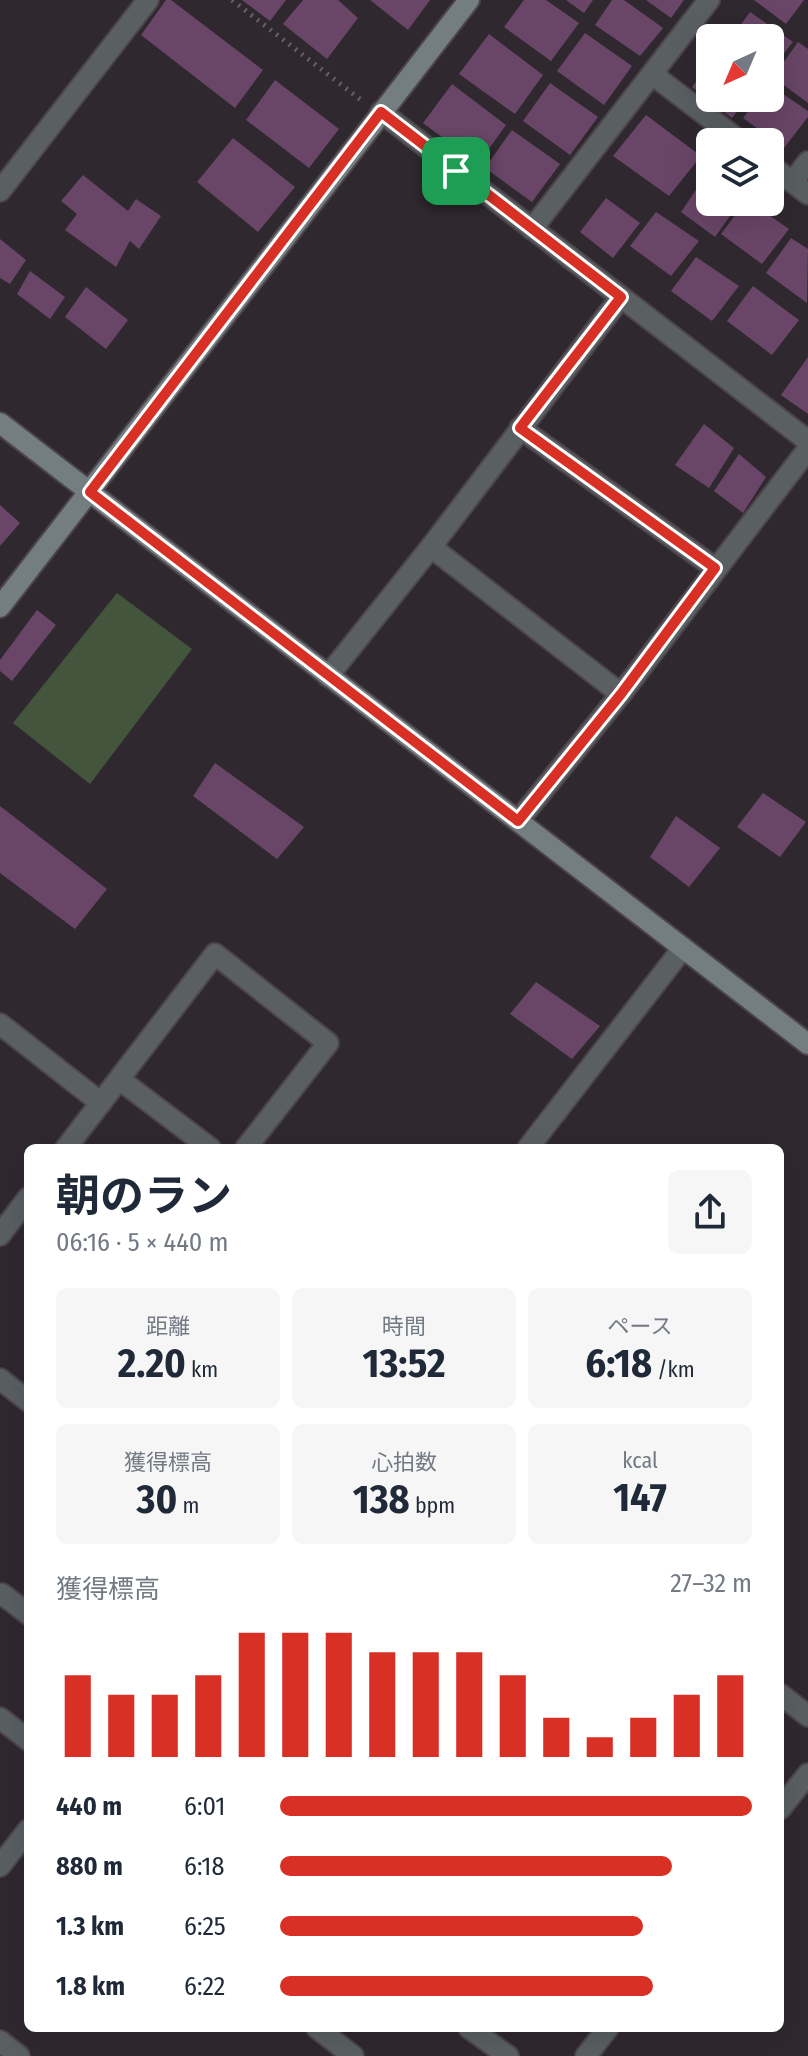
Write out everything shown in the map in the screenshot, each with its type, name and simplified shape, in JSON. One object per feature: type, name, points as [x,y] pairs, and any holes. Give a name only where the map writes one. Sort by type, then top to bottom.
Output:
[{"type":"street","points":[[0,191],[148,0]]},
{"type":"street","points":[[0,607],[469,0]]},
{"type":"street","points":[[532,229],[709,0]]},
{"type":"street","points":[[652,74],[723,128]]},
{"type":"street","points":[[381,112],[808,441]]},
{"type":"street","points":[[784,176],[800,188],[808,162]]},
{"type":"street","points":[[328,676],[431,547],[621,297]]},
{"type":"street","points":[[0,423],[808,1044]]},
{"type":"street","points":[[520,428],[715,568]]},
{"type":"street","points":[[518,821],[621,694],[808,449]]},
{"type":"street","points":[[431,547],[621,694]]},
{"type":"street","points":[[531,1144],[683,948]]},
{"type":"street","points":[[69,1144],[215,954],[328,1043],[249,1144]]},
{"type":"street","points":[[0,1024],[101,1103]]},
{"type":"street","points":[[119,1079],[205,1144]]},
{"type":"street","points":[[0,1235],[24,1207]]},
{"type":"street","points":[[0,1379],[24,1398]]},
{"type":"street","points":[[2,1594],[24,1611]]},
{"type":"street","points":[[784,1697],[808,1716]]},
{"type":"street","points":[[0,1718],[24,1737]]},
{"type":"street","points":[[784,1804],[808,1774]]},
{"type":"street","points":[[0,1866],[24,1835]]},
{"type":"street","points":[[322,2032],[353,2056]]},
{"type":"street","points":[[475,2032],[508,2056]]},
{"type":"street","points":[[586,2056],[605,2032]]},
{"type":"street","points":[[0,2041],[19,2056]]},
{"type":"path","points":[[232,0],[369,106],[381,112]]},
{"type":"green space","points":[[117,593],[192,649],[90,784],[13,723]]},
{"type":"building","points":[[166,0],[171,0],[263,70],[235,108],[141,35]]},
{"type":"building","points":[[242,0],[286,0],[270,21]]},
{"type":"building","points":[[303,0],[338,0],[358,18],[327,59],[283,24]]},
{"type":"building","points":[[370,0],[430,0],[408,30]]},
{"type":"building","points":[[524,0],[546,0],[579,23],[551,61],[504,27]]},
{"type":"building","points":[[566,0],[593,0],[584,13]]},
{"type":"building","points":[[612,0],[624,0],[663,28],[640,56],[595,25]]},
{"type":"building","points":[[646,0],[684,0],[671,18]]},
{"type":"building","points":[[754,0],[804,0],[786,24]]},
{"type":"building","points":[[750,12],[767,24],[741,24]]},
{"type":"building","points":[[585,33],[632,66],[604,105],[557,71]]},
{"type":"building","points":[[489,34],[543,75],[515,114],[459,74]]},
{"type":"building","points":[[784,36],[793,42],[784,53]]},
{"type":"building","points":[[798,42],[808,49],[808,103],[784,85],[784,62]]},
{"type":"building","points":[[275,80],[339,129],[309,168],[246,120]]},
{"type":"building","points":[[550,83],[598,117],[570,155],[523,121]]},
{"type":"building","points":[[452,84],[506,125],[478,164],[423,123]]},
{"type":"building","points":[[784,95],[808,111],[808,117],[784,148],[784,128],[757,128],[743,118],[748,112],[784,112]]},
{"type":"building","points":[[646,115],[696,152],[696,162],[669,196],[613,156]]},
{"type":"building","points":[[512,130],[560,164],[532,202],[485,168]]},
{"type":"building","points":[[233,138],[295,187],[258,232],[197,182]]},
{"type":"building","points":[[83,175],[128,211],[136,199],[161,216],[139,249],[130,241],[116,267],[65,230],[77,214],[61,201]]},
{"type":"building","points":[[696,190],[696,216],[730,216],[715,237],[681,212]]},
{"type":"building","points":[[606,198],[640,223],[613,258],[580,232]]},
{"type":"building","points":[[656,212],[699,241],[671,276],[630,246]]},
{"type":"building","points":[[734,216],[770,216],[789,229],[762,264],[721,234]]},
{"type":"building","points":[[791,238],[808,249],[807,303],[766,273]]},
{"type":"building","points":[[0,239],[26,260],[10,284],[0,278]]},
{"type":"building","points":[[696,257],[739,286],[712,321],[671,291]]},
{"type":"building","points":[[30,271],[65,297],[50,319],[17,294]]},
{"type":"building","points":[[753,286],[799,320],[772,355],[727,321]]},
{"type":"building","points":[[86,287],[128,320],[106,349],[65,317]]},
{"type":"building","points":[[808,357],[808,414],[781,395]]},
{"type":"building","points":[[704,424],[734,448],[709,488],[675,465]]},
{"type":"building","points":[[739,454],[766,477],[743,513],[714,491]]},
{"type":"building","points":[[0,505],[20,523],[0,546]]},
{"type":"building","points":[[37,610],[56,625],[12,681],[0,671],[0,660]]},
{"type":"building","points":[[215,763],[304,827],[277,859],[193,796]]},
{"type":"building","points":[[763,793],[806,822],[780,857],[737,827]]},
{"type":"building","points":[[0,806],[107,889],[75,929],[0,873]]},
{"type":"building","points":[[676,816],[720,848],[689,887],[650,857]]},
{"type":"building","points":[[536,982],[600,1026],[572,1059],[510,1014]]},
{"type":"route","points":[[381,112],[456,171],[621,297],[520,428],[715,568],[621,694],[518,821],[90,492],[381,112]]}]
